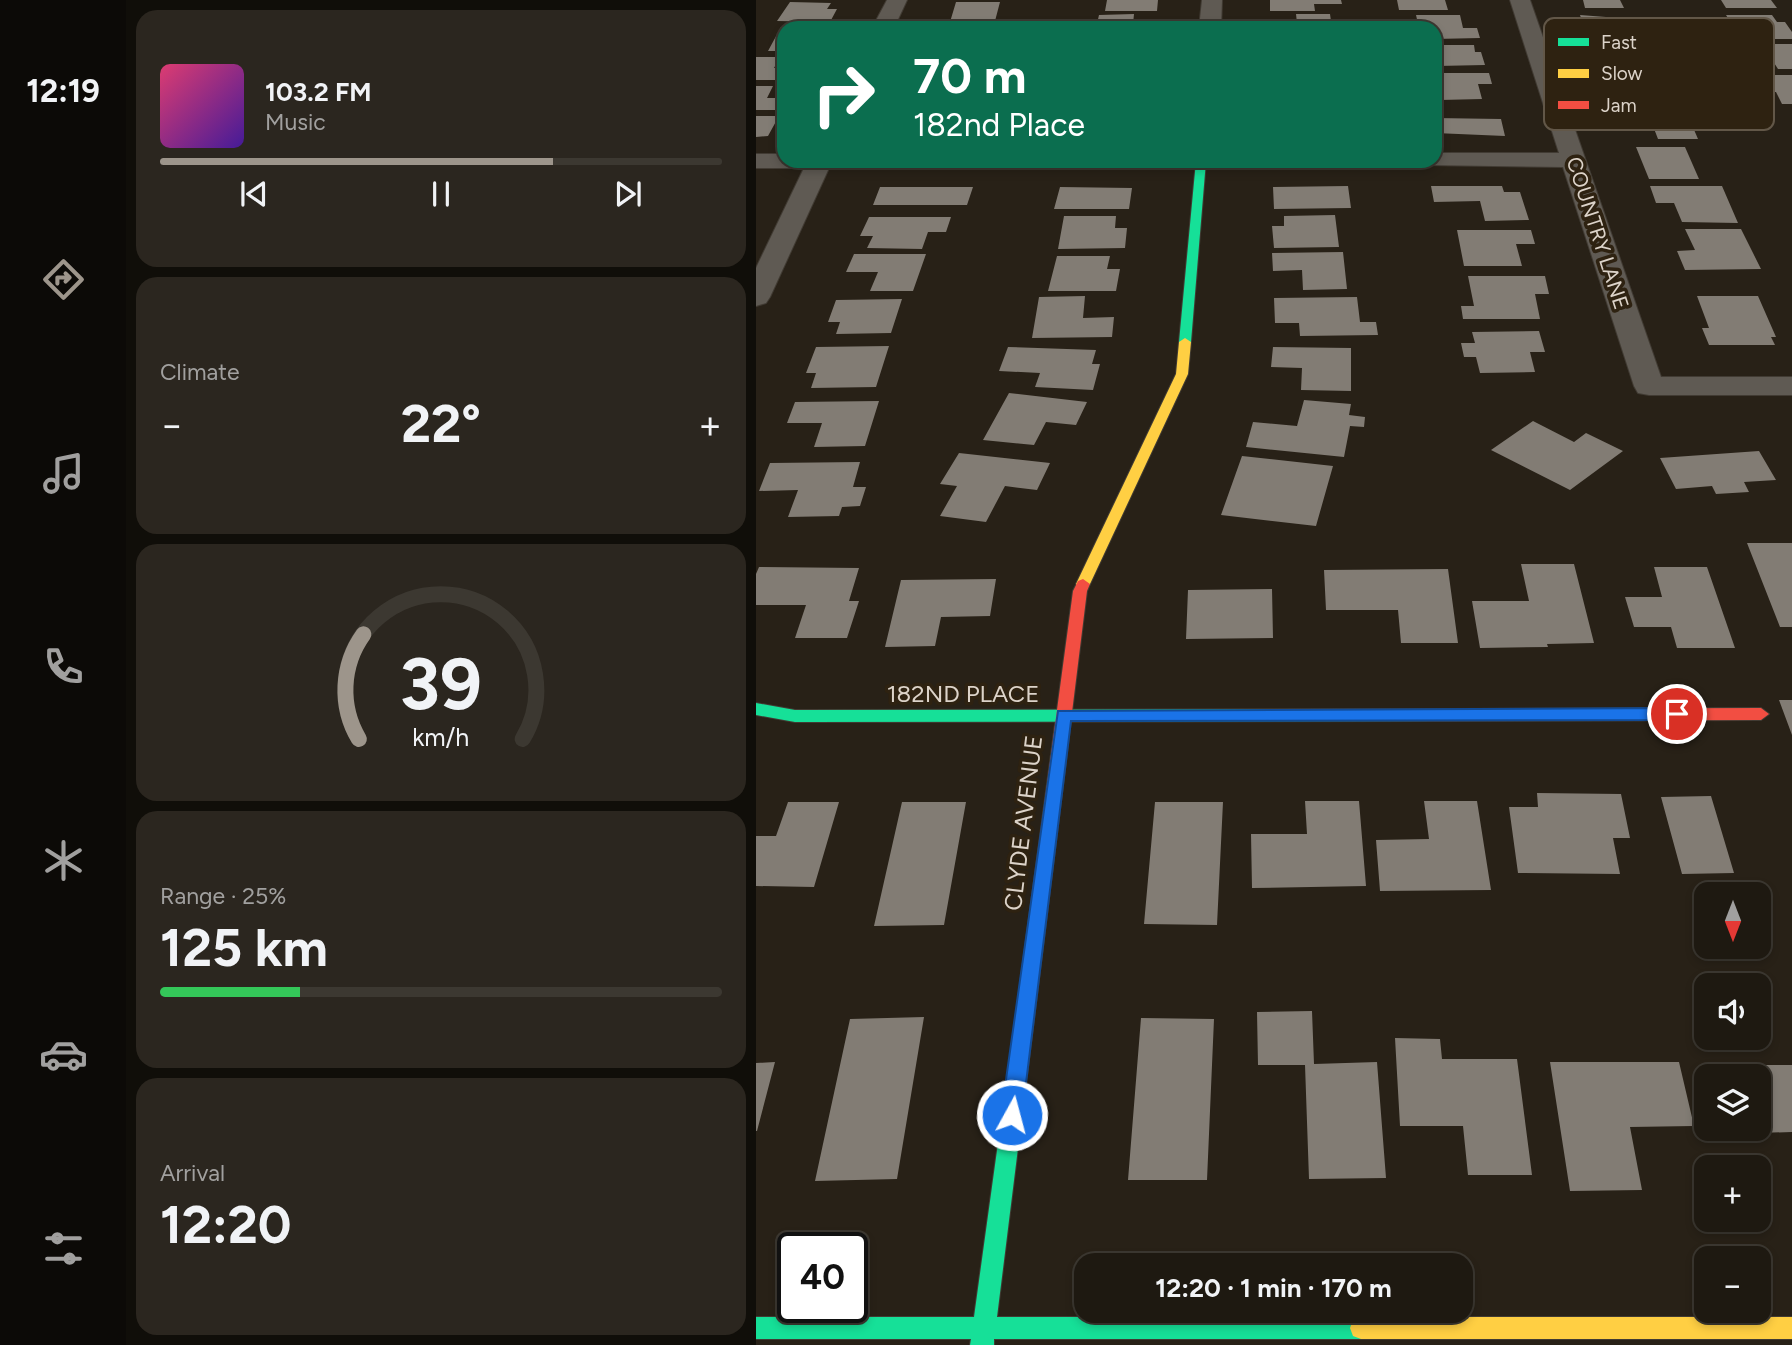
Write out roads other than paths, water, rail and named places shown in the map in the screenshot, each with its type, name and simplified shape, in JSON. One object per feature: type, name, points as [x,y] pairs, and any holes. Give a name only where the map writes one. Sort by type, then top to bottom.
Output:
[{"type":"street","points":[[886,21],[897,0]]},
{"type":"street","points":[[1210,21],[1212,0]]},
{"type":"street","name":"COUNTRY LANE","points":[[1520,0],[1544,71]]},
{"type":"street","name":"COUNTRY LANE","points":[[1564,130],[1649,386],[1792,386]]},
{"type":"street","points":[[1442,160],[1574,160]]},
{"type":"street","points":[[756,161],[777,161]]},
{"type":"street","points":[[756,297],[817,168]]},
{"type":"street","name":"CLYDE AVENUE","points":[[982,1345],[1080,591],[1182,374],[1200,168]]},
{"type":"street","name":"182ND PLACE","points":[[756,709],[795,716],[1761,714]]},
{"type":"street","points":[[756,1328],[1792,1328]]}]
